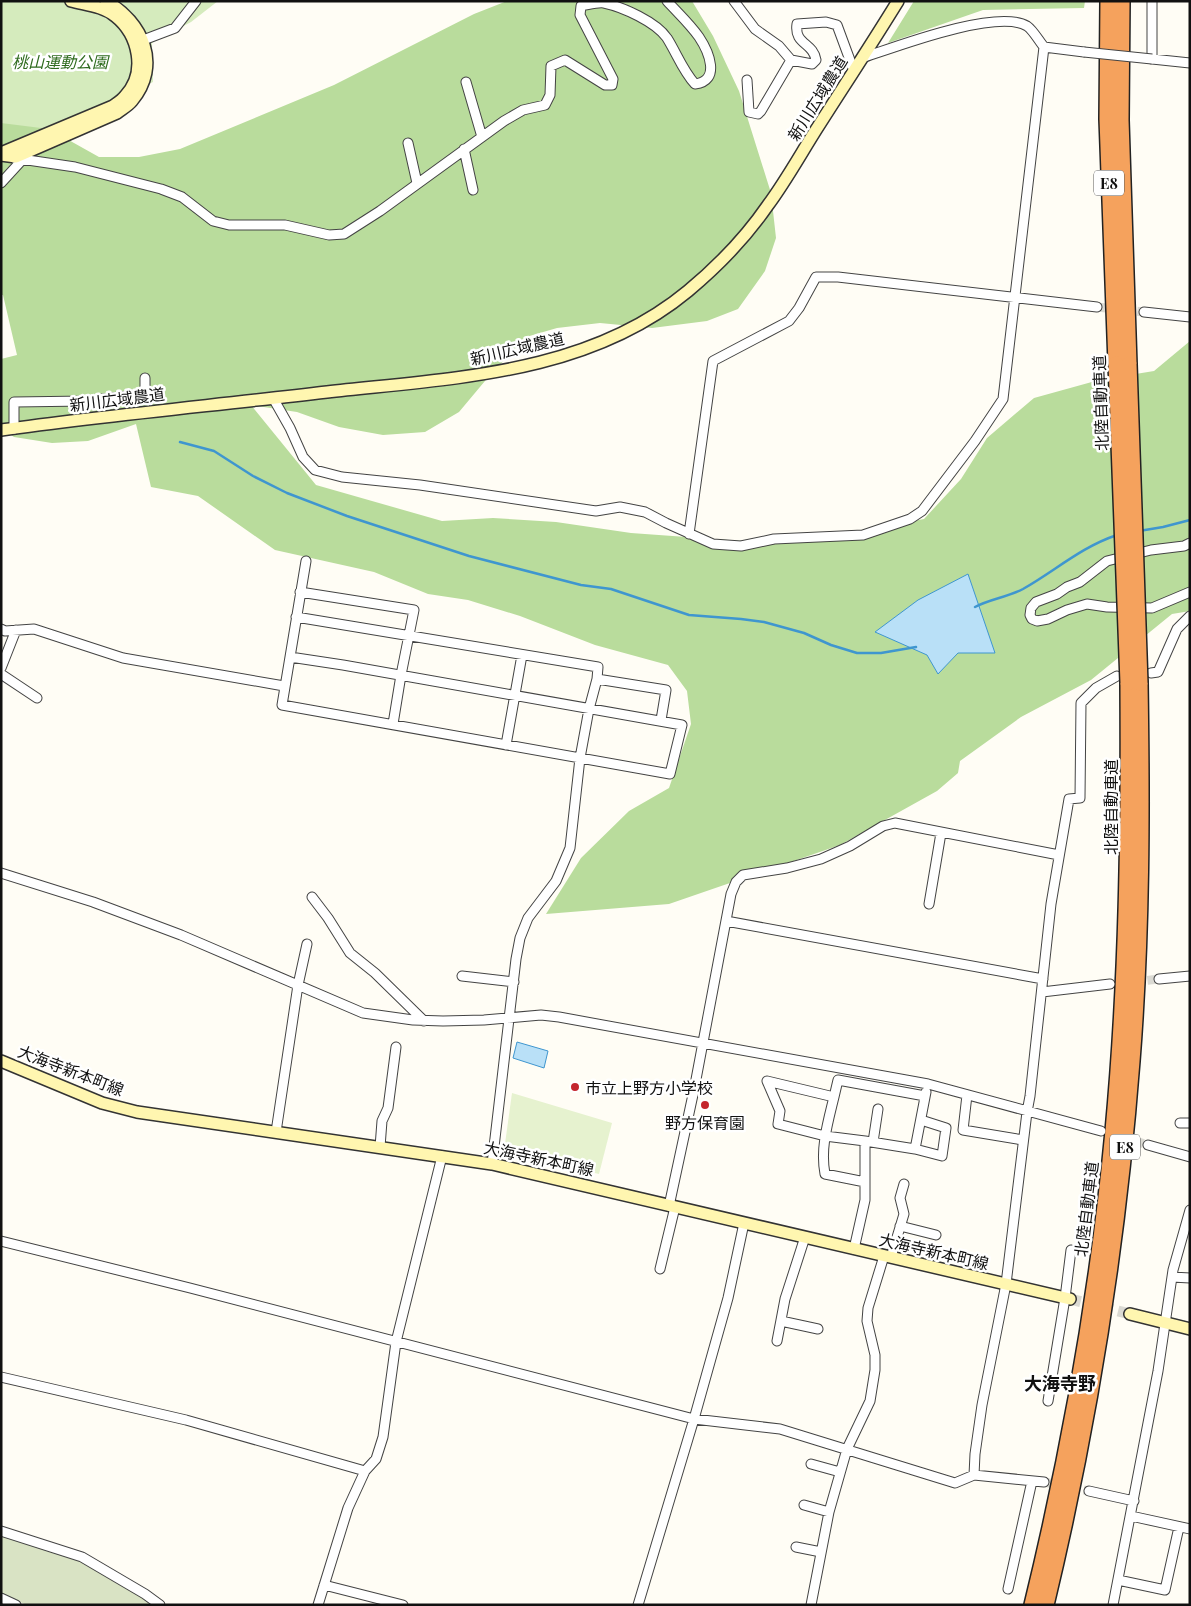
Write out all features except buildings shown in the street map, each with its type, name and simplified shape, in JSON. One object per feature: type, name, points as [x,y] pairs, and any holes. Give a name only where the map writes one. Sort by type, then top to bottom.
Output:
[{"type":"highway","name":"北陸自動車道","points":[[1046,1605],[1073,1484],[1110,1276],[1126,1133],[1135,1023],[1140,904],[1122,364],[1108,137],[1108,1]]},
{"type":"highway","name":"北陸自動車道","points":[[1122,1],[1120,120],[1125,269],[1122,364]]},
{"type":"highway","points":[[1125,269],[1127,92],[1131,1]]},
{"type":"highway","name":"北陸自動車道","points":[[1032,1605],[1059,1488],[1074,1412],[1096,1270],[1112,1140],[1124,978],[1134,679]]},
{"type":"street","points":[[71,1],[101,8],[115,16],[139,42]]},
{"type":"street","points":[[1,154],[113,106],[125,96],[139,70],[139,42],[133,23],[120,10],[106,1]]},
{"type":"street","points":[[139,42],[175,28],[196,1]]},
{"type":"street","points":[[1,154],[75,167],[161,189],[182,196],[213,221],[229,226],[285,225],[329,235],[344,234],[380,211],[504,121],[523,110],[545,105],[550,94],[551,66],[565,60],[605,85],[612,85],[612,78],[580,15],[581,6],[602,3],[615,6],[653,24],[667,38],[688,76],[695,84],[703,83],[709,78],[711,70],[703,45],[699,37],[668,1]]},
{"type":"street","points":[[734,1],[755,29],[779,46],[791,60],[812,64],[816,60],[815,52],[798,37],[796,31],[797,24],[826,22],[837,24],[854,71]]},
{"type":"street","name":"新川広域農道","points":[[1,430],[123,414],[496,372],[589,348],[613,338],[645,321],[688,291],[738,244],[768,205],[898,1]]},
{"type":"street","points":[[1152,1],[1152,59]]},
{"type":"street","points":[[272,398],[290,428],[303,457],[314,470],[342,476],[420,485],[596,511],[620,507],[645,512],[713,544],[741,546],[784,538],[863,535],[910,519],[922,511],[975,441],[1003,399],[1044,47],[1028,26],[1010,21],[972,25],[916,40],[862,58]]},
{"type":"street","points":[[1044,47],[1190,64]]},
{"type":"street","points":[[747,80],[749,112],[758,114],[791,60]]},
{"type":"street","points":[[466,82],[482,137]]},
{"type":"street","points":[[408,143],[417,183]]},
{"type":"street","points":[[464,149],[473,190]]},
{"type":"street","points":[[1,183],[22,159]]},
{"type":"street","points":[[690,534],[713,361],[789,321],[799,308],[816,277],[838,277],[1097,307]]},
{"type":"street","points":[[1144,312],[1190,317]]},
{"type":"street","points":[[14,428],[14,402],[86,401],[145,394],[145,378]]},
{"type":"street","points":[[1190,543],[1184,546],[1151,550],[1107,561],[1080,582],[1036,602],[1031,608],[1030,615],[1036,621],[1048,619],[1067,610],[1087,604],[1107,607],[1152,608],[1190,592]]},
{"type":"street","points":[[290,657],[682,725],[670,774],[282,705],[284,686],[306,561]]},
{"type":"street","points":[[300,592],[414,610],[393,724]]},
{"type":"street","points":[[296,616],[598,667],[580,758],[570,848],[556,882],[528,918],[520,938],[492,1164]]},
{"type":"street","points":[[974,1475],[982,1405],[1006,1284],[1059,855],[1069,799],[1080,798],[1081,703],[1096,688],[1158,672],[1177,629],[1190,616]]},
{"type":"street","points":[[1,629],[5,631],[34,629],[123,658],[284,686]]},
{"type":"street","points":[[1,668],[16,630]]},
{"type":"street","points":[[506,745],[522,654]]},
{"type":"street","points":[[1,674],[37,698]]},
{"type":"street","points":[[597,679],[666,690],[661,720]]},
{"type":"street","points":[[660,1269],[731,894],[736,882],[743,875],[821,860],[850,846],[883,826],[895,823],[1059,855]]},
{"type":"street","points":[[929,904],[940,833]]},
{"type":"street","points":[[1,873],[93,902],[181,935],[363,1013],[424,1021],[484,1020],[540,1015],[559,1017],[928,1084],[1101,1131]]},
{"type":"street","points":[[312,897],[350,953],[375,973],[424,1021]]},
{"type":"street","points":[[726,921],[1043,979]]},
{"type":"street","points":[[276,1132],[298,985],[307,944]]},
{"type":"street","points":[[462,976],[514,982]]},
{"type":"street","points":[[1159,979],[1190,976]]},
{"type":"street","points":[[1042,992],[1110,984]]},
{"type":"street","points":[[380,1147],[382,1121],[388,1108],[396,1047]]},
{"type":"street","name":"大海寺新本町線","points":[[2,1065],[102,1103],[120,1107],[166,1116],[492,1164],[1068,1298]]},
{"type":"street","points":[[865,1182],[825,1174],[822,1161],[825,1136],[838,1080],[925,1096]]},
{"type":"street","points":[[834,1097],[767,1082],[780,1111],[778,1124],[825,1136],[915,1149],[942,1156],[946,1128],[920,1120]]},
{"type":"street","points":[[915,1149],[928,1084]]},
{"type":"street","points":[[967,1096],[964,1130],[1024,1140]]},
{"type":"street","points":[[854,1249],[865,1200],[869,1142],[878,1109]]},
{"type":"street","points":[[1148,1145],[1190,1157]]},
{"type":"street","points":[[318,1605],[348,1508],[365,1471],[376,1459],[383,1438],[396,1342],[442,1156]]},
{"type":"street","points":[[811,1605],[829,1512],[840,1472],[847,1449],[870,1401],[875,1370],[875,1355],[867,1322],[868,1308],[904,1214],[900,1198],[904,1184]]},
{"type":"street","points":[[1113,1605],[1134,1501],[1166,1323],[1172,1277],[1190,1210]]},
{"type":"street","points":[[638,1605],[728,1298],[744,1223]]},
{"type":"street","points":[[900,1226],[936,1235]]},
{"type":"street","points":[[777,1341],[785,1299],[805,1237]]},
{"type":"street","points":[[1,1241],[199,1290],[694,1419],[780,1428],[955,1482],[974,1475],[1044,1482]]},
{"type":"street","points":[[1048,1401],[1068,1298],[1071,1250]]},
{"type":"street","points":[[1172,1277],[1190,1278]]},
{"type":"street","points":[[1130,1314],[1190,1329]]},
{"type":"street","points":[[781,1322],[818,1329]]},
{"type":"street","points":[[1,1377],[186,1420],[365,1471]]},
{"type":"street","points":[[811,1464],[840,1472]]},
{"type":"street","points":[[1008,1589],[1032,1481]]},
{"type":"street","points":[[1089,1491],[1134,1501]]},
{"type":"street","points":[[804,1505],[829,1512]]},
{"type":"street","points":[[1131,1516],[1190,1530]]},
{"type":"street","points":[[1118,1580],[1166,1590],[1180,1527]]},
{"type":"street","points":[[1,1531],[82,1557],[145,1594],[160,1605]]},
{"type":"street","points":[[796,1547],[821,1552]]},
{"type":"street","points":[[324,1584],[402,1605]]},
{"type":"street","points":[[1,1598],[16,1605]]},
{"type":"green space","name":"桃山運動公園","points":[[1,1],[218,1],[191,22],[152,43],[153,82],[1,152]]},
{"type":"green space","points":[[507,1],[692,1],[713,36],[739,91],[771,193],[776,238],[765,271],[738,309],[707,321],[652,328],[600,323],[557,328],[526,337],[490,375],[459,412],[425,432],[383,435],[339,427],[297,412],[251,405],[316,485],[442,521],[493,518],[556,522],[631,533],[742,541],[787,542],[832,537],[924,519],[961,479],[987,438],[1034,398],[1099,380],[1154,371],[1190,341],[1190,611],[1172,614],[1091,680],[1021,717],[960,761],[958,773],[937,791],[840,845],[669,904],[546,914],[581,858],[629,811],[669,788],[691,724],[687,691],[668,665],[595,645],[520,616],[468,600],[428,594],[374,572],[275,550],[198,496],[151,487],[136,424],[88,441],[52,443],[14,437],[1,428],[1,359],[17,355],[3,295],[1,295],[1,123],[49,129],[99,157],[139,157],[180,149],[334,85],[474,14]]},
{"type":"green space","points":[[914,1],[1085,1],[1084,8],[983,10],[888,43]]},
{"type":"green space","points":[[512,1093],[612,1123],[599,1174],[504,1151]]},
{"type":"green space","points":[[1,1535],[76,1559],[155,1605],[27,1605],[1,1594]]},
{"type":"water","points":[[968,574],[995,653],[958,653],[938,674],[927,655],[875,632],[918,600]]},
{"type":"water","points":[[517,1042],[548,1051],[544,1068],[513,1058]]},
{"type":"waterway","points":[[180,442],[214,451],[253,476],[287,493],[347,516],[469,556],[581,585],[611,589],[689,615],[764,622],[804,633],[831,645],[857,653],[881,653],[916,647]]},
{"type":"waterway","points":[[1139,531],[1190,520]]},
{"type":"waterway","points":[[975,607],[1023,589],[1092,546],[1117,535]]},
{"type":"tunnel","points":[[1097,307],[1144,312]]},
{"type":"tunnel","points":[[1134,982],[1159,979]]},
{"type":"tunnel","points":[[1122,1137],[1148,1145]]},
{"type":"tunnel","points":[[1070,1299],[1130,1314]]},
{"type":"tunnel","points":[[1044,1482],[1089,1491]]},
{"type":"place","name":"市立上野方小学校","points":[[575,1087]]},
{"type":"place","name":"野方保育園","points":[[705,1105]]},
{"type":"district","name":"大海寺野","points":[[1060,1383]]}]
